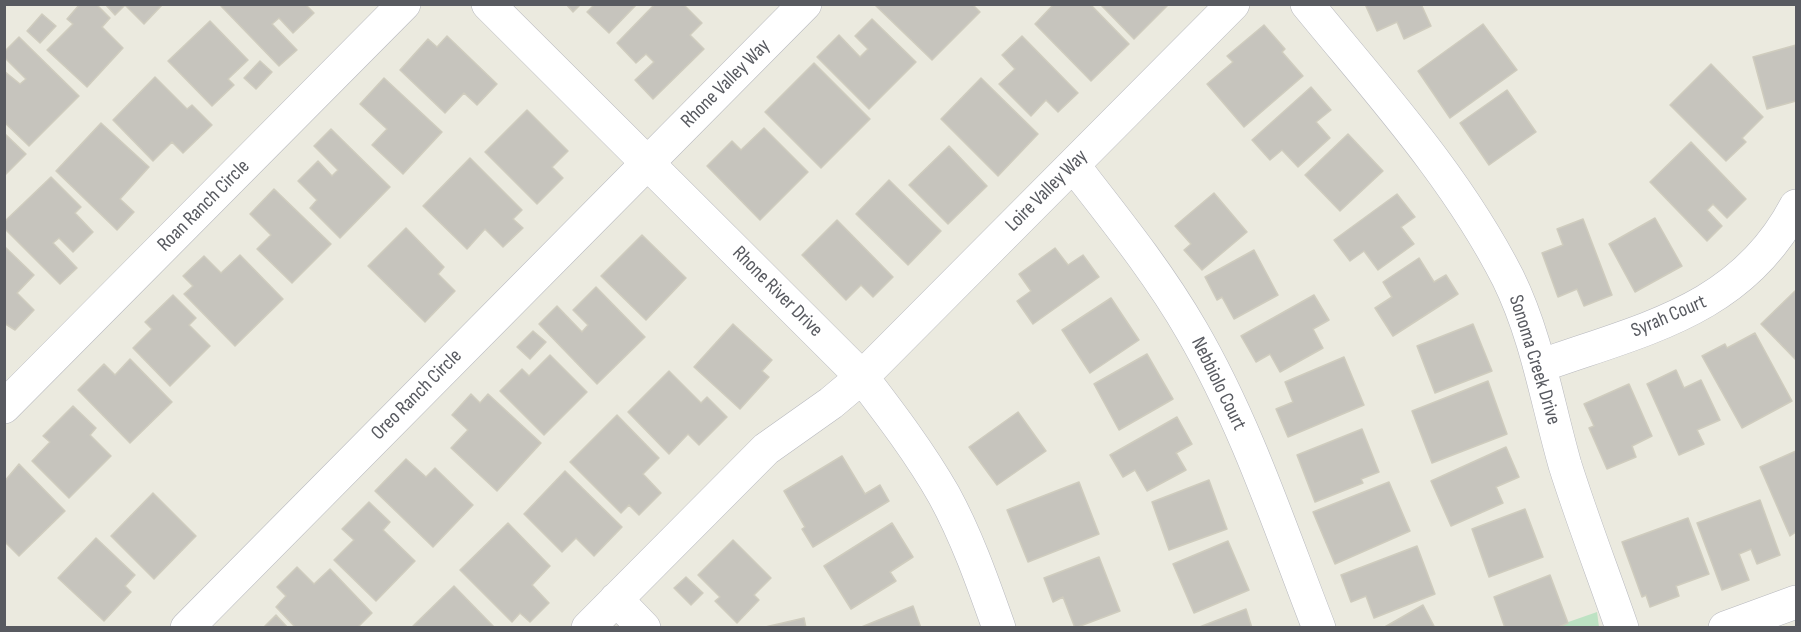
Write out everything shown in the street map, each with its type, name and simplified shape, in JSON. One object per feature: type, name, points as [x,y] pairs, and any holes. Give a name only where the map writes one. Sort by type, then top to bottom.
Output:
[{"type":"street","name":"Roan Ranch Circle","points":[[4,407],[404,4]]},
{"type":"street","name":"Rhone River Drive","points":[[488,4],[862,377],[906,434],[944,496],[966,539],[999,627]]},
{"type":"street","name":"Rhone Valley Way","points":[[648,163],[805,4]]},
{"type":"street","name":"Loire Valley Way","points":[[862,377],[1233,4]]},
{"type":"street","name":"Sonoma Creek Drive","points":[[1307,4],[1439,165],[1477,221],[1509,281],[1540,366],[1565,465],[1622,627]]},
{"type":"street","name":"Oreo Ranch Circle","points":[[187,627],[648,163]]},
{"type":"street","name":"Nebbiolo Court","points":[[1072,165],[1145,257],[1219,380],[1253,459],[1319,627]]},
{"type":"street","name":"Syrah Court","points":[[1540,366],[1678,317],[1715,297],[1758,261],[1785,228],[1797,206]]},
{"type":"street","points":[[588,627],[766,448],[831,403],[862,377]]},
{"type":"street","points":[[616,599],[644,627]]},
{"type":"street","points":[[1725,627],[1797,602]]},
{"type":"green space","points":[[1597,612],[1599,627],[1554,627]]},
{"type":"building","points":[[80,4],[96,4],[110,18],[102,27],[123,48],[87,87],[47,50],[73,24],[67,19]]},
{"type":"building","points":[[105,4],[163,4],[144,24],[125,5],[115,15]]},
{"type":"building","points":[[223,4],[305,4],[314,13],[293,33],[279,18],[272,24],[297,50],[279,66],[221,6]]},
{"type":"building","points":[[566,4],[581,4],[573,12]]},
{"type":"building","points":[[595,4],[637,4],[609,33],[587,12]]},
{"type":"building","points":[[655,4],[683,4],[702,23],[690,35],[704,49],[653,99],[635,80],[654,62],[646,54],[636,63],[617,43]]},
{"type":"building","points":[[972,4],[980,12],[932,60],[875,5]]},
{"type":"building","points":[[1054,4],[1090,4],[1129,44],[1091,81],[1035,24]]},
{"type":"building","points":[[1100,4],[1169,4],[1134,39]]},
{"type":"building","points":[[1365,4],[1421,4],[1431,26],[1404,39],[1397,22],[1377,31]]},
{"type":"building","points":[[42,14],[56,26],[40,43],[27,31]]},
{"type":"building","points":[[872,19],[916,62],[869,109],[817,57],[839,35],[860,57],[868,49],[855,36]]},
{"type":"building","points":[[210,21],[248,60],[228,79],[234,85],[212,106],[168,61]]},
{"type":"building","points":[[1483,24],[1517,70],[1450,118],[1418,71]]},
{"type":"building","points":[[1264,25],[1285,49],[1282,52],[1303,76],[1244,127],[1207,84],[1233,62],[1227,56]]},
{"type":"building","points":[[447,36],[497,84],[477,105],[464,93],[445,113],[400,70],[428,39],[437,47]]},
{"type":"building","points":[[1022,36],[1078,93],[1058,112],[1046,100],[1031,116],[999,84],[1015,69],[1002,55]]},
{"type":"building","points":[[19,37],[79,96],[29,146],[4,122],[4,71],[20,84],[26,79],[4,57],[4,52]]},
{"type":"building","points":[[1796,45],[1796,101],[1767,109],[1753,57]]},
{"type":"building","points":[[260,61],[272,72],[256,89],[244,78]]},
{"type":"building","points":[[814,63],[870,119],[821,168],[765,112]]},
{"type":"building","points":[[1711,64],[1763,117],[1742,138],[1746,142],[1726,161],[1670,105]]},
{"type":"building","points":[[155,77],[187,109],[192,105],[212,125],[183,153],[172,142],[153,161],[113,120]]},
{"type":"building","points":[[384,78],[442,132],[403,174],[372,145],[387,129],[360,104]]},
{"type":"building","points":[[981,78],[1038,134],[998,176],[941,119]]},
{"type":"building","points":[[1311,87],[1331,110],[1316,122],[1330,138],[1298,167],[1282,150],[1270,160],[1252,140]]},
{"type":"building","points":[[1507,90],[1536,132],[1489,165],[1460,123]]},
{"type":"building","points":[[527,110],[568,151],[552,167],[563,178],[537,204],[485,152]]},
{"type":"building","points":[[101,123],[149,167],[120,199],[134,212],[117,230],[56,171]]},
{"type":"building","points":[[764,128],[808,172],[760,220],[707,166],[732,141],[741,150]]},
{"type":"building","points":[[331,129],[390,187],[340,238],[310,208],[317,200],[298,181],[318,161],[332,176],[338,170],[314,146]]},
{"type":"building","points":[[4,133],[26,154],[4,176]]},
{"type":"building","points":[[1348,134],[1383,171],[1340,211],[1305,175]]},
{"type":"building","points":[[1691,142],[1746,199],[1727,218],[1713,204],[1707,210],[1722,226],[1707,241],[1650,182]]},
{"type":"building","points":[[949,146],[987,186],[948,224],[909,185]]},
{"type":"building","points":[[470,158],[522,210],[513,219],[523,228],[503,247],[485,229],[467,249],[423,206]]},
{"type":"building","points":[[51,177],[81,207],[75,213],[93,232],[73,252],[59,238],[53,243],[77,268],[60,284],[4,228],[4,222]]},
{"type":"building","points":[[889,180],[941,231],[908,265],[856,214]]},
{"type":"building","points":[[274,189],[331,244],[292,283],[257,249],[271,235],[250,214]]},
{"type":"building","points":[[1214,193],[1247,232],[1202,270],[1184,250],[1191,244],[1175,226]]},
{"type":"building","points":[[1397,194],[1415,217],[1401,227],[1414,244],[1378,270],[1364,251],[1350,261],[1334,240]]},
{"type":"building","points":[[1655,218],[1682,266],[1635,292],[1609,244]]},
{"type":"building","points":[[1583,219],[1612,295],[1584,306],[1577,289],[1558,297],[1542,253],[1563,245],[1557,229]]},
{"type":"building","points":[[837,220],[893,277],[873,297],[861,285],[846,300],[802,255]]},
{"type":"building","points":[[406,228],[444,267],[438,274],[455,291],[425,322],[368,266]]},
{"type":"building","points":[[642,235],[686,278],[646,320],[601,276]]},
{"type":"building","points":[[4,246],[34,275],[17,293],[34,310],[15,330],[4,323]]},
{"type":"building","points":[[1055,248],[1068,265],[1083,255],[1099,277],[1033,324],[1017,301],[1031,291],[1019,274]]},
{"type":"building","points":[[1254,250],[1278,295],[1234,319],[1222,297],[1217,300],[1205,277]]},
{"type":"building","points":[[240,255],[283,299],[235,346],[184,294],[193,286],[183,276],[204,256],[221,273]]},
{"type":"building","points":[[1419,258],[1434,282],[1446,275],[1458,294],[1393,336],[1375,308],[1392,297],[1383,282]]},
{"type":"building","points":[[596,287],[645,337],[597,384],[539,324],[557,306],[582,332],[588,325],[573,310]]},
{"type":"building","points":[[1796,290],[1796,360],[1761,324]]},
{"type":"building","points":[[173,295],[196,318],[189,325],[210,346],[170,386],[133,348],[152,329],[145,322]]},
{"type":"building","points":[[1314,295],[1329,320],[1313,329],[1323,348],[1280,372],[1270,354],[1256,362],[1241,336]]},
{"type":"building","points":[[1111,298],[1139,340],[1090,373],[1062,330]]},
{"type":"building","points":[[733,324],[772,360],[762,371],[769,377],[740,409],[694,367]]},
{"type":"building","points":[[1473,324],[1492,371],[1435,393],[1417,346]]},
{"type":"building","points":[[533,331],[546,342],[530,359],[517,347]]},
{"type":"building","points":[[1755,333],[1792,401],[1742,428],[1702,356],[1725,344],[1727,348]]},
{"type":"building","points":[[1147,354],[1173,399],[1119,430],[1094,384]]},
{"type":"building","points":[[550,355],[587,392],[544,435],[500,391],[522,369],[529,376]]},
{"type":"building","points":[[1344,357],[1364,405],[1288,437],[1276,409],[1293,402],[1285,382]]},
{"type":"building","points":[[130,359],[172,402],[130,443],[78,390],[104,364],[115,375]]},
{"type":"building","points":[[1676,370],[1684,388],[1701,380],[1720,420],[1697,430],[1704,444],[1679,455],[1647,384]]},
{"type":"building","points":[[669,371],[701,403],[707,397],[727,417],[699,445],[688,434],[669,454],[628,412]]},
{"type":"building","points":[[1488,381],[1507,434],[1432,463],[1412,411]]},
{"type":"building","points":[[1629,384],[1652,436],[1632,446],[1636,457],[1607,469],[1589,428],[1594,426],[1584,404]]},
{"type":"building","points":[[471,394],[480,403],[488,394],[541,443],[497,491],[451,448],[468,430],[452,415]]},
{"type":"building","points":[[73,406],[96,428],[90,435],[111,456],[69,498],[32,461],[50,442],[43,436]]},
{"type":"building","points":[[1018,412],[1046,451],[997,485],[969,447]]},
{"type":"building","points":[[617,415],[659,458],[643,474],[661,493],[639,515],[629,505],[621,513],[570,462]]},
{"type":"building","points":[[1177,417],[1192,444],[1176,453],[1186,470],[1147,491],[1135,470],[1123,477],[1110,455]]},
{"type":"building","points":[[1362,429],[1379,472],[1361,479],[1363,483],[1315,502],[1297,455]]},
{"type":"building","points":[[1506,447],[1519,477],[1496,487],[1503,503],[1451,526],[1431,481]]},
{"type":"building","points":[[1796,451],[1796,532],[1790,536],[1760,467]]},
{"type":"building","points":[[842,456],[865,494],[880,485],[889,501],[813,547],[802,529],[805,527],[784,491]]},
{"type":"building","points":[[406,459],[426,477],[435,468],[473,505],[433,547],[375,491]]},
{"type":"building","points":[[19,464],[65,511],[19,556],[4,541],[4,482]]},
{"type":"building","points":[[565,471],[622,527],[594,556],[576,538],[562,552],[524,514]]},
{"type":"building","points":[[1209,480],[1227,529],[1169,550],[1152,502]]},
{"type":"building","points":[[1079,482],[1099,534],[1028,562],[1007,510]]},
{"type":"building","points":[[1389,482],[1410,531],[1335,564],[1313,512]]},
{"type":"building","points":[[153,493],[196,536],[154,579],[111,536]]},
{"type":"building","points":[[1760,500],[1780,555],[1757,564],[1751,549],[1739,554],[1749,580],[1722,590],[1697,523]]},
{"type":"building","points":[[369,502],[390,522],[383,530],[415,561],[376,601],[334,560],[354,540],[342,529]]},
{"type":"building","points":[[1525,509],[1543,557],[1489,577],[1472,529]]},
{"type":"building","points":[[1688,518],[1709,574],[1676,586],[1679,596],[1650,607],[1646,595],[1642,597],[1622,542]]},
{"type":"building","points":[[508,523],[550,566],[532,585],[549,603],[530,622],[520,613],[512,622],[460,570]]},
{"type":"building","points":[[892,523],[913,557],[890,572],[896,581],[851,609],[824,566]]},
{"type":"building","points":[[96,538],[135,575],[125,586],[131,592],[104,621],[58,578]]},
{"type":"building","points":[[733,540],[771,578],[754,595],[759,600],[737,623],[715,601],[720,597],[698,575]]},
{"type":"building","points":[[1228,541],[1249,590],[1194,613],[1173,564]]},
{"type":"building","points":[[1417,546],[1435,594],[1374,618],[1366,596],[1351,602],[1341,575]]},
{"type":"building","points":[[1099,557],[1120,611],[1075,628],[1063,597],[1053,602],[1044,578]]},
{"type":"building","points":[[297,567],[314,584],[330,569],[372,613],[357,628],[296,628],[276,607],[286,596],[277,587]]},
{"type":"building","points":[[1550,575],[1568,623],[1556,628],[1505,628],[1494,597]]},
{"type":"building","points":[[686,577],[703,593],[691,605],[674,588]]},
{"type":"building","points":[[454,586],[495,628],[411,628]]},
{"type":"building","points":[[1423,605],[1435,628],[1383,628]]},
{"type":"building","points":[[913,606],[921,628],[859,628]]},
{"type":"building","points":[[1246,609],[1252,628],[1197,628]]},
{"type":"building","points":[[276,615],[288,628],[263,628]]},
{"type":"building","points":[[804,618],[806,628],[761,628]]}]
